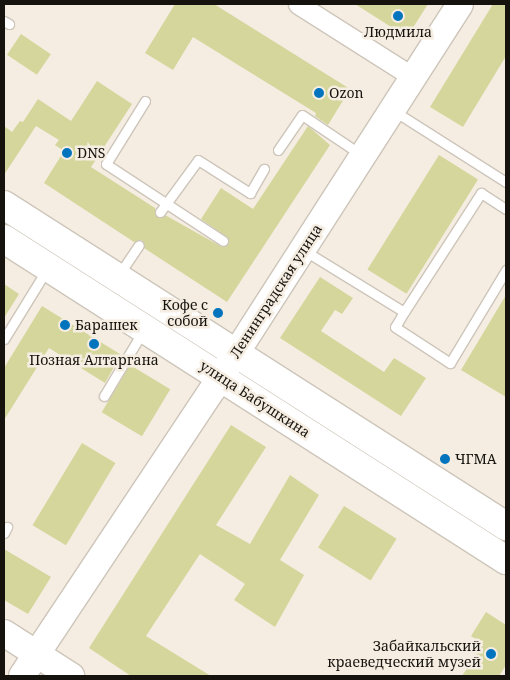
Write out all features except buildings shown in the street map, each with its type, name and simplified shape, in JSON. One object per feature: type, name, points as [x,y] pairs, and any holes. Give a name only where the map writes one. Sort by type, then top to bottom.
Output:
[{"type":"main road","name":"Ленинградская улица","points":[[22,676],[221,378],[460,4]]},
{"type":"main road","name":"улица Бабушкина","points":[[4,205],[237,352],[506,526]]},
{"type":"main road","name":"улица Бабушкина","points":[[4,239],[506,560]]},
{"type":"main road","points":[[4,633],[37,656],[71,676]]},
{"type":"street","points":[[298,4],[412,77]]},
{"type":"lane","points":[[145,101],[106,164],[163,208],[223,241]]},
{"type":"lane","points":[[392,110],[506,182]]},
{"type":"lane","points":[[278,150],[302,115],[363,155]]},
{"type":"lane","points":[[163,208],[198,160],[250,193],[264,169]]},
{"type":"lane","points":[[506,209],[481,193],[394,327],[450,363],[506,270]]},
{"type":"lane","points":[[117,277],[139,245]]},
{"type":"lane","points":[[303,249],[404,312]]},
{"type":"lane","points":[[4,339],[48,267]]},
{"type":"lane","points":[[104,396],[144,329]]},
{"type":"shaded area","points":[[291,409],[309,413],[506,540],[506,547]]},
{"type":"place","name":"Людмила","points":[[398,16]]},
{"type":"place","name":"Ozon","points":[[319,93]]},
{"type":"place","name":"DNS","points":[[67,153]]},
{"type":"place","name":"Кофе с собой","points":[[218,313]]},
{"type":"place","name":"Барашек","points":[[65,325]]},
{"type":"place","name":"Позная Алтаргана","points":[[94,344]]},
{"type":"place","name":"ЧГМА","points":[[445,459]]},
{"type":"place","name":"Забайкальский краеведческий музей","points":[[491,654]]}]
